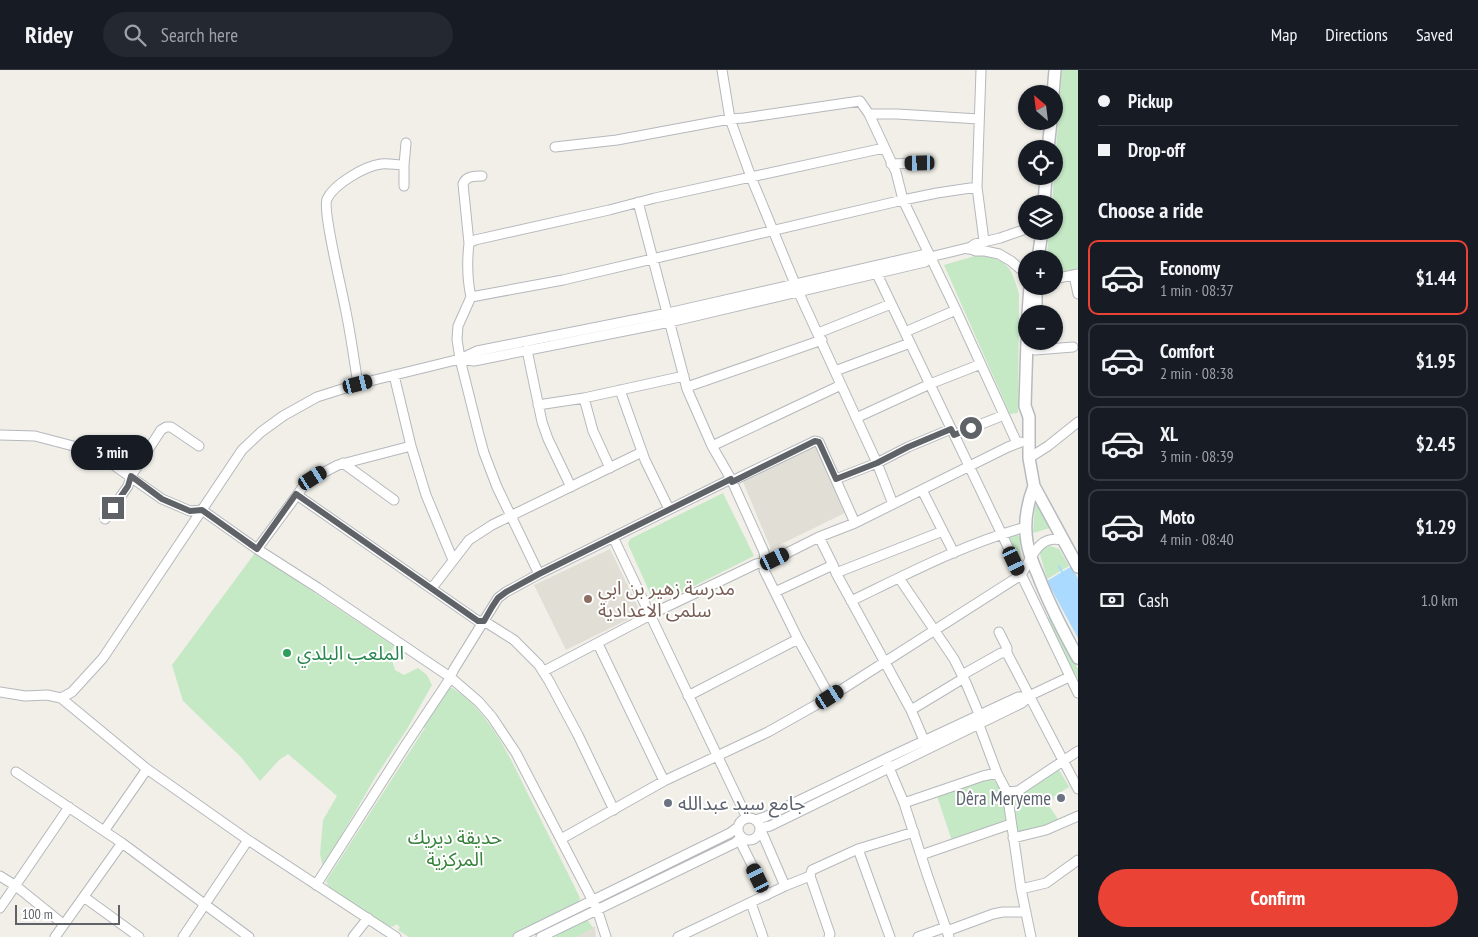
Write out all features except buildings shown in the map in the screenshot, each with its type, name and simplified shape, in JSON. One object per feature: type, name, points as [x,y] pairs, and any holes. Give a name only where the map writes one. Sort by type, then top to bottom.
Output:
[{"type":"main road","points":[[1054,85],[1055,70]]},
{"type":"main road","points":[[1032,350],[1032,405],[1029,416],[1029,458],[1034,486],[1077,562]]},
{"type":"main road","points":[[1034,486],[1028,507],[1026,526],[1031,558],[1055,614],[1078,658]]},
{"type":"street","points":[[722,70],[730,119],[751,177],[796,288],[836,371],[893,504]]},
{"type":"street","points":[[980,70],[977,187],[984,241]]},
{"type":"street","points":[[555,147],[617,140],[730,119],[860,101],[870,114],[896,172],[903,200],[1017,443]]},
{"type":"street","points":[[870,114],[979,119]]},
{"type":"street","points":[[404,186],[406,143]]},
{"type":"street","points":[[469,243],[483,238],[638,202],[884,148]]},
{"type":"street","points":[[891,164],[920,163]]},
{"type":"street","points":[[358,384],[328,224],[327,200],[340,184],[366,169],[381,164],[404,165]]},
{"type":"street","points":[[482,176],[472,176],[465,180],[463,184],[469,243],[468,279],[471,297],[458,326],[457,339],[460,359],[484,453],[539,574]]},
{"type":"street","points":[[471,297],[564,280],[903,200],[977,187]]},
{"type":"street","points":[[638,202],[687,387],[712,446],[731,480],[764,552],[764,570],[798,639],[830,697]]},
{"type":"street","points":[[460,359],[474,361],[669,318],[796,288],[922,255],[930,257],[968,248],[984,241],[1018,232]]},
{"type":"street","points":[[968,248],[999,254],[1018,267]]},
{"type":"street","points":[[796,288],[877,274],[925,262],[930,257]]},
{"type":"street","points":[[877,274],[1078,693]]},
{"type":"street","points":[[1063,277],[1076,274],[1078,294]]},
{"type":"street","points":[[687,387],[820,337],[891,304]]},
{"type":"street","points":[[905,332],[956,310]]},
{"type":"street","points":[[61,698],[72,692],[103,658],[242,450],[282,416],[330,392],[460,359],[477,351],[669,318]]},
{"type":"street","points":[[836,371],[910,343]]},
{"type":"street","points":[[1063,346],[1073,347]]},
{"type":"street","points":[[526,350],[542,422],[570,487]]},
{"type":"street","points":[[856,418],[930,384],[981,364]]},
{"type":"street","points":[[394,375],[411,446],[426,494],[453,560]]},
{"type":"street","points":[[538,405],[584,398],[684,376]]},
{"type":"street","points":[[712,446],[841,385]]},
{"type":"street","points":[[620,390],[642,452],[669,509]]},
{"type":"street","points":[[584,398],[593,431],[610,468]]},
{"type":"street","points":[[836,479],[877,463],[908,447],[1004,415]]},
{"type":"street","points":[[1029,458],[1048,446],[1078,422]]},
{"type":"street","points":[[105,519],[128,486],[131,476],[161,430],[166,426],[171,427],[199,446]]},
{"type":"street","points":[[0,435],[35,436],[77,447],[105,459],[162,499],[190,511],[202,510],[257,549],[450,676],[492,717],[516,753],[597,910],[606,937]]},
{"type":"street","points":[[544,671],[660,610],[756,564],[775,559],[819,537],[855,523],[1017,443],[1029,440]]},
{"type":"street","points":[[316,885],[492,607],[498,598],[506,592],[669,509],[815,441],[819,442],[855,523]]},
{"type":"street","points":[[257,549],[296,494],[313,478],[344,463],[411,446]]},
{"type":"street","points":[[432,588],[469,540],[492,525],[642,452]]},
{"type":"street","points":[[344,463],[394,500]]},
{"type":"street","points":[[922,490],[954,553]]},
{"type":"street","points":[[296,494],[478,621],[484,621],[526,650],[544,671],[578,735],[614,810]]},
{"type":"street","points":[[851,601],[954,553],[1001,533],[1026,526]]},
{"type":"street","points":[[775,592],[943,531]]},
{"type":"street","points":[[819,537],[851,601],[911,710],[928,749]]},
{"type":"street","points":[[613,538],[718,756],[751,819],[758,822],[785,886]]},
{"type":"street","points":[[561,839],[664,781],[768,732],[830,697],[1021,575],[1034,551],[1045,542],[1058,539],[1064,541]]},
{"type":"street","points":[[898,578],[954,659],[979,714],[979,725],[1007,792],[1021,889],[1031,937]]},
{"type":"street","points":[[1000,632],[1008,648],[1007,653],[1078,789]]},
{"type":"street","points":[[688,696],[798,639]]},
{"type":"street","points":[[598,644],[664,781]]},
{"type":"street","points":[[911,710],[963,676],[1002,653],[1007,653]]},
{"type":"street","points":[[760,828],[770,826],[979,725],[1022,703],[1029,696],[1069,677]]},
{"type":"street","points":[[0,692],[25,696],[47,695],[61,698],[147,769],[248,840],[396,937]]},
{"type":"street","points":[[518,937],[730,833],[738,827],[742,820],[765,817],[979,714],[1018,697],[1029,696]]},
{"type":"street","points":[[1007,792],[1018,791],[1078,751]]},
{"type":"street","points":[[885,758],[904,803],[948,932]]},
{"type":"street","points":[[104,831],[147,769]]},
{"type":"street","points":[[16,772],[122,843],[249,937]]},
{"type":"street","points":[[904,803],[998,773]]},
{"type":"street","points":[[0,908],[69,807]]},
{"type":"street","points":[[1013,838],[1046,830],[1078,816]]},
{"type":"street","points":[[921,855],[1011,824]]},
{"type":"street","points":[[738,827],[738,840],[767,895]]},
{"type":"street","points":[[542,937],[738,840],[752,839],[758,835],[760,828]]},
{"type":"street","points":[[829,937],[830,934],[810,876],[812,870],[858,849],[914,832]]},
{"type":"street","points":[[183,937],[248,840]]},
{"type":"street","points":[[55,937],[122,843]]},
{"type":"street","points":[[858,849],[890,937]]},
{"type":"street","points":[[1021,889],[1046,883],[1078,860]]},
{"type":"street","points":[[0,876],[16,886],[63,924]]},
{"type":"street","points":[[678,937],[810,876]]},
{"type":"street","points":[[84,897],[139,937]]},
{"type":"street","points":[[751,903],[763,937]]},
{"type":"street","points":[[918,937],[948,932],[993,914],[1026,912]]},
{"type":"street","points":[[353,937],[368,918]]},
{"type":"shaded area","points":[[818,445],[847,512],[771,549],[743,482]]},
{"type":"shaded area","name":"مدرسة زهير بن ابي سلمى الاعدادية","points":[[610,549],[641,613],[566,650],[534,585]]},
{"type":"shaded area","points":[[595,926],[596,937],[574,937]]},
{"type":"green space","points":[[1062,70],[1078,70],[1078,268],[1066,272],[1063,272],[1063,250],[1048,250],[1048,240],[1063,240],[1063,195],[1053,195],[1053,185],[1063,185],[1063,140],[1057,140],[1058,130],[1063,130],[1063,85],[1061,85]]},
{"type":"green space","points":[[978,255],[1002,262],[1007,266],[1013,277],[1019,295],[1018,413],[1010,414],[944,265]]},
{"type":"green space","points":[[723,493],[754,556],[676,595],[673,588],[653,600],[628,544],[630,539]]},
{"type":"green space","points":[[1038,505],[1050,528],[1033,533],[1035,506]]},
{"type":"green space","points":[[1015,534],[1020,539],[1020,563],[1009,539],[1010,536]]},
{"type":"green space","points":[[1050,546],[1059,549],[1069,566],[1047,579],[1040,554],[1044,547]]},
{"type":"green space","name":"الملعب البلدي","points":[[255,553],[394,646],[390,654],[395,670],[404,675],[418,668],[427,675],[432,685],[323,867],[320,854],[323,820],[337,796],[288,754],[279,760],[260,781],[241,757],[183,701],[172,665]]},
{"type":"green space","points":[[1046,617],[1052,621],[1078,669],[1078,679],[1067,661]]},
{"type":"green space","name":"حديقة ديريك المركزية","points":[[449,686],[477,709],[499,739],[580,898],[578,904],[514,937],[409,937],[398,930],[400,927],[396,924],[390,927],[382,923],[330,890],[326,881],[425,728],[422,726]]},
{"type":"green space","points":[[874,768],[875,770],[767,823],[766,821]]},
{"type":"green space","points":[[1059,770],[1078,801],[1069,787],[1047,803],[1058,819],[1078,810],[1078,813],[1018,835],[1011,799]]},
{"type":"green space","points":[[985,778],[993,779],[1002,794],[1006,807],[1005,824],[953,844],[937,796]]},
{"type":"green space","points":[[732,837],[733,839],[610,899],[609,897]]},
{"type":"green space","points":[[587,919],[593,928],[576,937],[556,937],[555,934]]},
{"type":"water","points":[[1072,566],[1078,579],[1078,638],[1047,581]]},
{"type":"waterway","points":[[1059,566],[1063,574]]},
{"type":"place","name":"مدرسة زهير بن ابي سلمى الاعدادية","points":[[588,599]]},
{"type":"place","name":"الملعب البلدي","points":[[287,653]]},
{"type":"place","name":"Dêra Meryeme","points":[[1061,798]]},
{"type":"place","name":"جامع سيد عبدالله","points":[[668,803]]},
{"type":"route","points":[[113,508],[128,486],[131,476],[162,499],[190,511],[202,510],[257,549],[296,494],[478,621],[484,621],[498,598],[539,574],[731,479],[732,482],[815,441],[819,442],[836,479],[877,463],[908,447],[951,429],[954,435],[971,428]]}]
